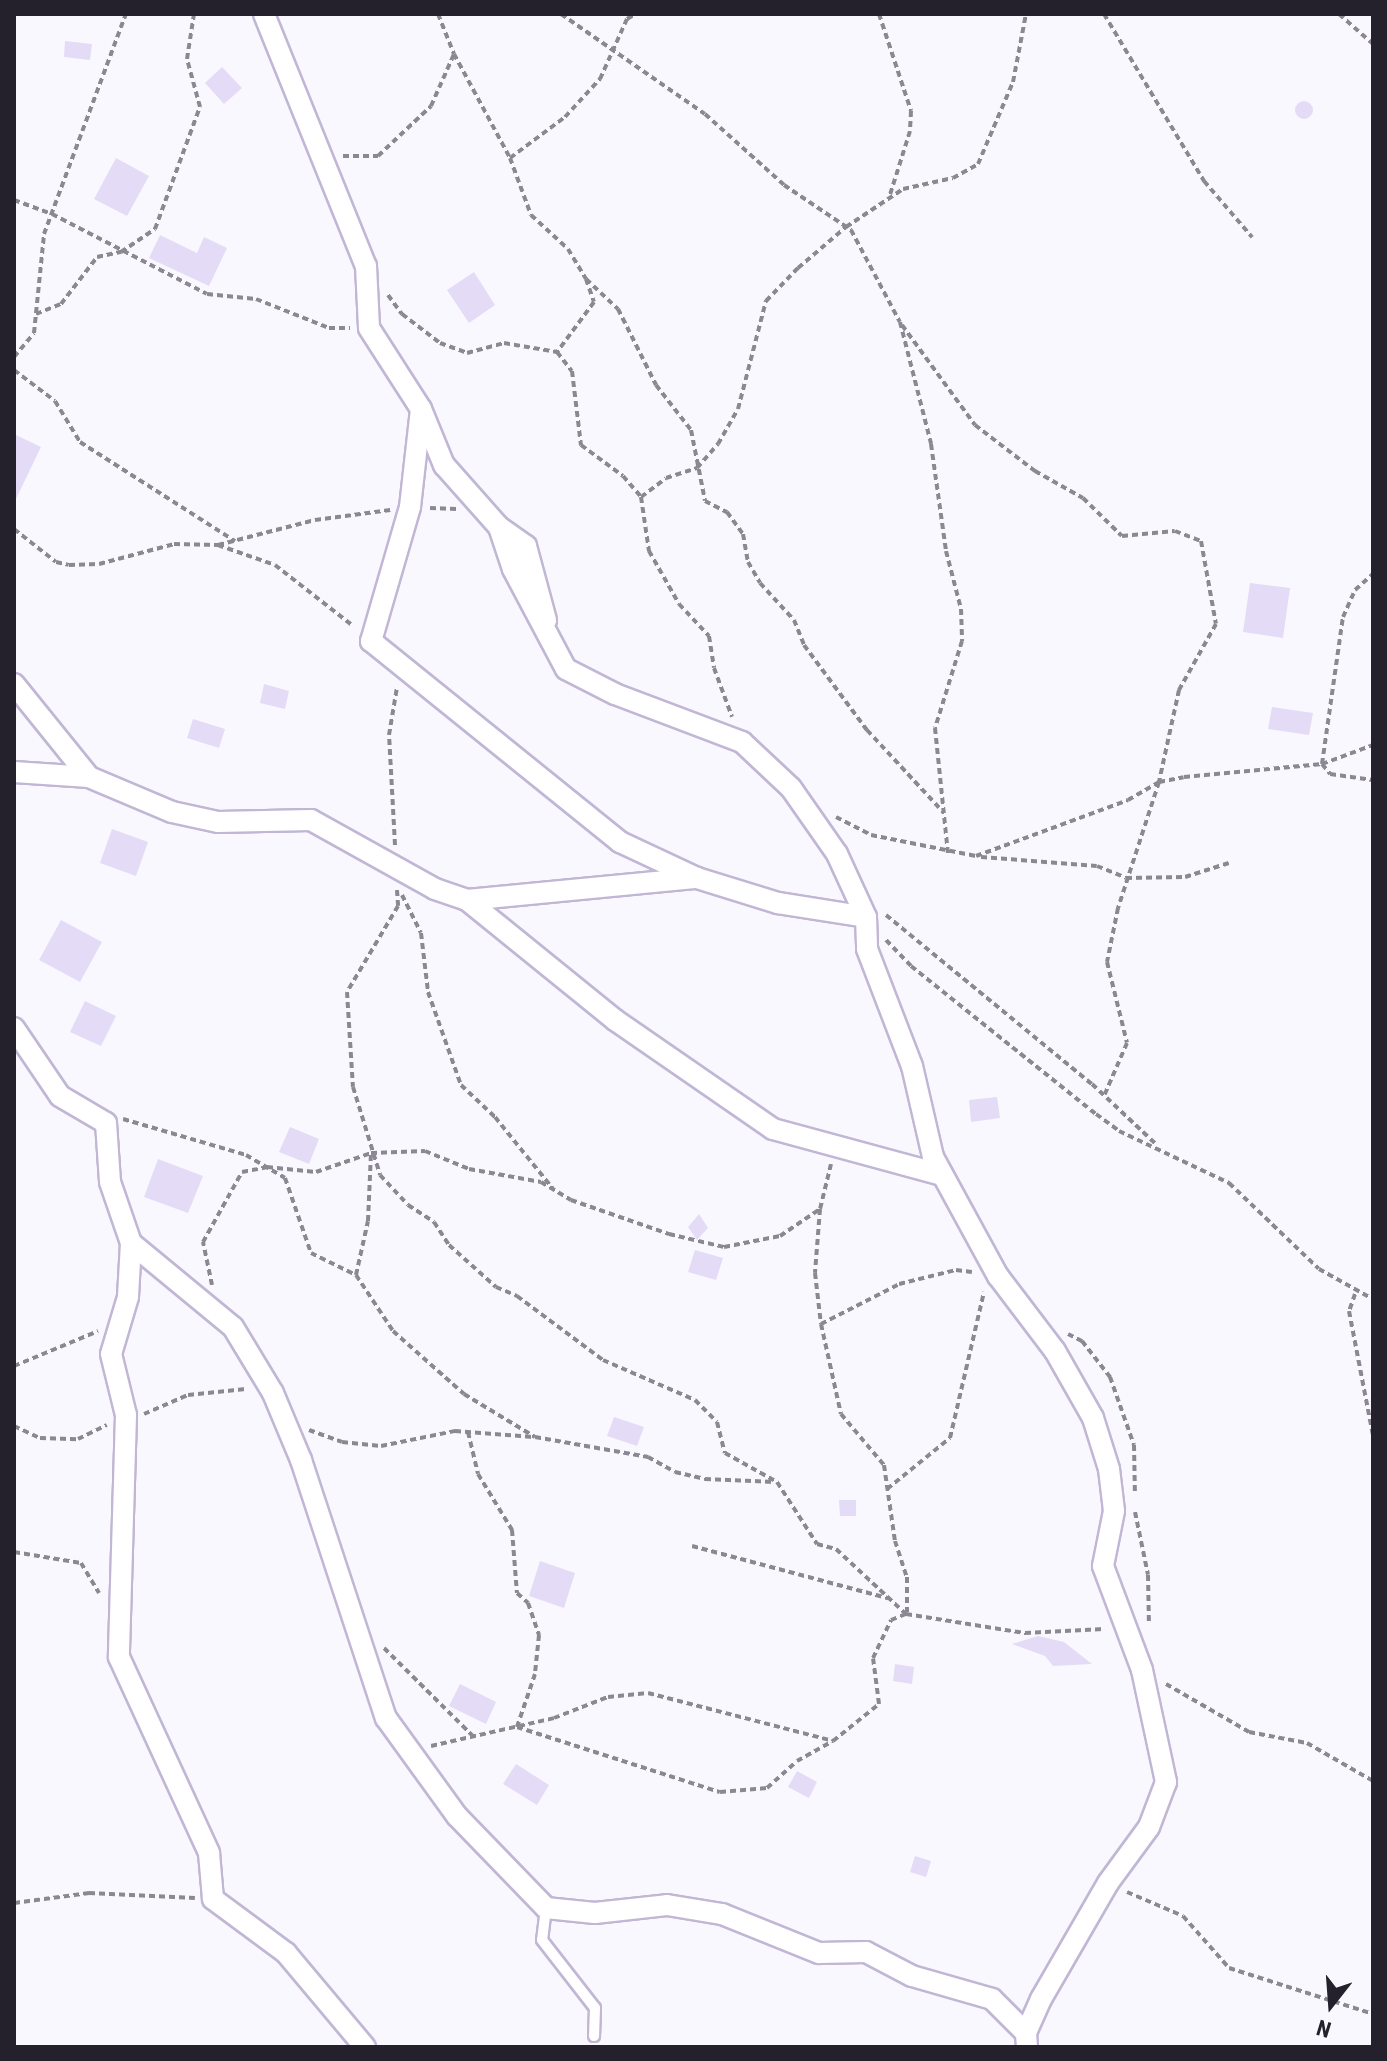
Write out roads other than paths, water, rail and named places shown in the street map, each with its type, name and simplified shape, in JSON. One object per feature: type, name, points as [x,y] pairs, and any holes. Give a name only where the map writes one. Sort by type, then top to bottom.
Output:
[{"type":"street","points":[[131,1243],[233,1327],[285,1420],[386,1718],[457,1816],[546,1908],[595,1913],[667,1905],[722,1914],[819,1953],[866,1952],[912,1976],[992,1999],[1026,2040],[1108,1883],[1149,1827],[1166,1782],[1142,1670],[1103,1566],[1114,1511],[1109,1469],[1093,1418],[1055,1351],[994,1275],[942,1175],[912,1066],[867,949],[866,917],[837,854],[791,788],[742,742],[615,694],[566,669],[513,569],[499,527],[444,465],[421,409],[369,328],[366,266],[264,14]]},
{"type":"street","points":[[421,409],[410,507],[371,641],[620,842],[697,878],[778,903],[866,917]]},
{"type":"street","points":[[14,684],[89,777]]},
{"type":"street","points":[[14,772],[89,777],[172,812],[218,822],[311,820],[396,868],[467,900],[685,1071],[773,1129],[942,1175]]},
{"type":"street","points":[[467,900],[697,878]]},
{"type":"street","points":[[14,1028],[60,1096],[106,1123],[110,1182],[131,1243],[122,1320],[111,1354],[126,1415],[119,1657],[209,1853],[213,1899],[286,1953],[365,2047]]},
{"type":"lane","points":[[546,1908],[542,1940],[595,2008],[594,2036]]}]
